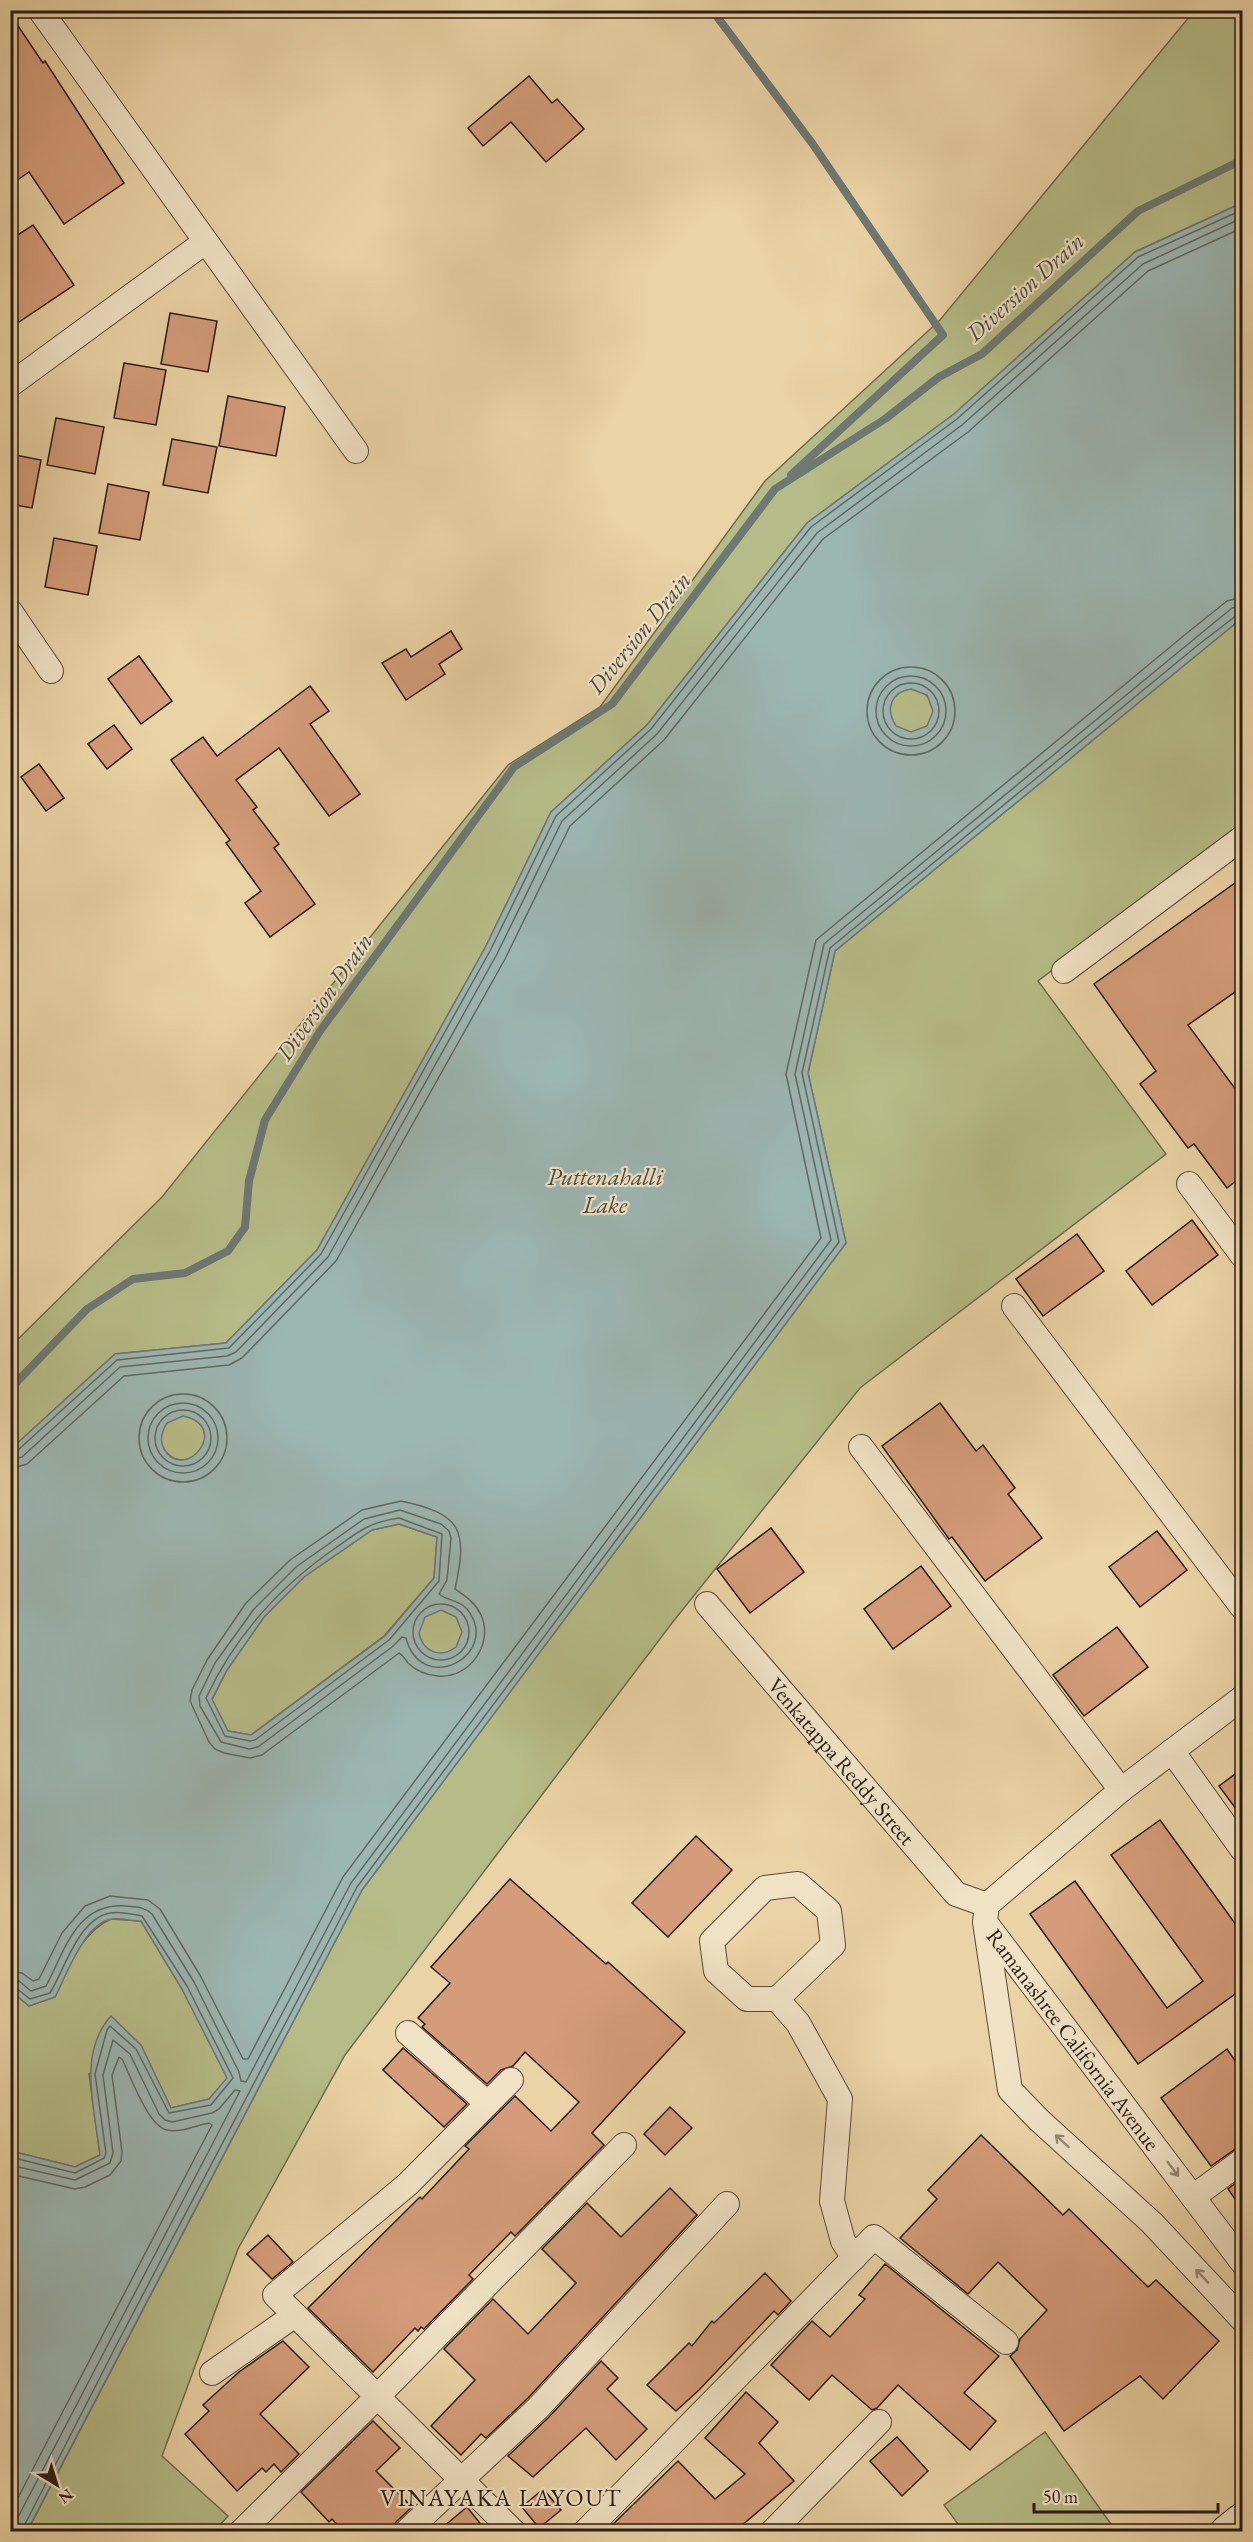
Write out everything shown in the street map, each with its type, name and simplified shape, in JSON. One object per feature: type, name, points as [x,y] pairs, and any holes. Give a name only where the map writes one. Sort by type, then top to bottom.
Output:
[{"type":"street","points":[[40,10],[356,451]]},
{"type":"street","points":[[10,384],[206,242]]},
{"type":"street","points":[[10,611],[51,671]]},
{"type":"street","points":[[1064,971],[1242,838]]},
{"type":"street","points":[[1189,1184],[1242,1255]]},
{"type":"street","points":[[1014,1306],[1242,1607]]},
{"type":"street","points":[[861,1447],[1121,1790]]},
{"type":"street","name":"Venkatappa Reddy Street","points":[[707,1604],[956,1894],[986,1913]]},
{"type":"street","name":"Ramanashree California Avenue","points":[[1242,1698],[1121,1790],[986,1913],[1242,2262]]},
{"type":"street","points":[[1172,1751],[1242,1849]]},
{"type":"street","points":[[777,1999],[833,1945],[829,1911],[798,1884],[765,1888],[712,1941],[716,1971],[747,1999],[777,1999],[798,2023],[840,2099],[832,2200],[843,2241],[854,2258]]},
{"type":"street","points":[[986,1913],[1010,2090],[1039,2120],[1152,2223],[1242,2319]]},
{"type":"street","points":[[408,2033],[487,2103]]},
{"type":"street","points":[[511,2080],[408,2184],[275,2295],[514,2532]]},
{"type":"street","points":[[241,2532],[624,2145]]},
{"type":"street","points":[[1193,2197],[1242,2161]]},
{"type":"street","points":[[406,2532],[538,2408],[727,2204]]},
{"type":"street","points":[[585,2532],[874,2237],[1006,2342]]},
{"type":"street","points":[[212,2373],[295,2315]]},
{"type":"street","points":[[772,2532],[879,2422]]},
{"type":"street","points":[[1227,2532],[1242,2520]]},
{"type":"green space","points":[[1194,11],[1242,11],[1242,203],[1135,252],[954,414],[807,523],[647,725],[551,812],[485,948],[317,1250],[226,1343],[115,1354],[11,1449],[11,1346],[162,1197],[508,765],[600,707],[765,481],[940,320]]},
{"type":"green space","points":[[1242,618],[1242,826],[1038,981],[1166,1154],[860,1388],[672,1623],[345,2055],[238,2249],[162,2456],[228,2516],[214,2531],[27,2532],[362,1890],[846,1243],[808,1073],[835,951]]},
{"type":"green space","points":[[911,689],[926,696],[933,711],[926,726],[911,733],[896,726],[889,711],[896,696]]},
{"type":"green space","points":[[183,1416],[198,1423],[205,1438],[198,1453],[183,1460],[168,1453],[161,1438],[168,1423]]},
{"type":"green space","points":[[399,1524],[437,1537],[434,1578],[384,1636],[251,1735],[228,1731],[212,1700],[227,1670],[264,1617],[304,1577],[372,1530]]},
{"type":"green space","points":[[441,1610],[456,1617],[463,1632],[456,1647],[441,1654],[426,1647],[419,1632],[426,1617]]},
{"type":"green space","points":[[111,1919],[141,1921],[182,1989],[228,2078],[209,2099],[171,2108],[141,2046],[89,2074],[100,2155],[75,2167],[11,2151],[11,1991],[29,2006],[55,1997],[83,1942],[100,1925]]},
{"type":"green space","points":[[1045,2432],[1116,2531],[963,2531],[944,2505]]},
{"type":"water","name":"Puttenahalli Lake","points":[[1242,203],[1242,618],[835,951],[808,1073],[846,1243],[362,1890],[27,2531],[11,2531],[11,2151],[75,2167],[100,2155],[92,2101],[91,2064],[94,2047],[111,2016],[141,2045],[171,2108],[209,2099],[227,2078],[182,1989],[141,1921],[112,1919],[102,1922],[85,1939],[55,1997],[29,2006],[11,1991],[11,1449],[115,1354],[226,1343],[317,1250],[485,948],[551,812],[647,725],[807,523],[954,414],[1135,252]],"holes":[[[911,689],[927,695],[933,711],[927,726],[911,732],[896,726],[891,713],[892,702],[904,691]],[[183,1416],[197,1422],[204,1430],[204,1440],[200,1449],[192,1457],[183,1460],[173,1458],[164,1449],[161,1439],[167,1423]],[[399,1524],[437,1537],[434,1578],[385,1636],[251,1735],[228,1731],[212,1699],[227,1670],[264,1617],[304,1577],[372,1530]],[[441,1610],[456,1617],[462,1632],[456,1647],[444,1653],[428,1649],[419,1633],[425,1617]]]},
{"type":"building","points":[[10,14],[43,63],[45,61],[124,183],[64,224],[29,172],[10,185]]},
{"type":"building","points":[[529,76],[552,103],[557,99],[584,129],[546,162],[511,122],[483,146],[468,128]]},
{"type":"building","points":[[33,225],[74,285],[19,322],[10,309],[10,240]]},
{"type":"building","points":[[170,313],[217,321],[208,372],[161,364]]},
{"type":"building","points":[[124,363],[166,370],[156,425],[114,418]]},
{"type":"building","points":[[228,396],[285,407],[276,456],[219,446]]},
{"type":"building","points":[[56,418],[104,427],[95,474],[47,465]]},
{"type":"building","points":[[172,439],[217,447],[208,493],[163,485]]},
{"type":"building","points":[[10,454],[41,460],[32,508],[10,504]]},
{"type":"building","points":[[108,484],[149,492],[140,540],[99,533]]},
{"type":"building","points":[[54,538],[97,546],[88,595],[45,587]]},
{"type":"building","points":[[451,631],[462,649],[439,664],[445,674],[406,700],[382,663],[406,649],[411,657]]},
{"type":"building","points":[[139,656],[172,701],[141,724],[108,679]]},
{"type":"building","points":[[310,686],[329,711],[310,724],[360,794],[329,816],[279,748],[236,780],[257,807],[253,810],[279,844],[274,848],[315,904],[270,937],[245,903],[261,891],[226,843],[230,840],[171,760],[203,737],[217,756]]},
{"type":"building","points":[[114,725],[132,749],[107,769],[88,744]]},
{"type":"building","points":[[39,764],[64,798],[46,811],[21,777]]},
{"type":"building","points":[[1242,878],[1242,987],[1188,1025],[1242,1098],[1242,1176],[1227,1188],[1194,1144],[1188,1148],[1140,1084],[1156,1071],[1094,984]]},
{"type":"building","points":[[1192,1220],[1218,1255],[1152,1305],[1126,1271]]},
{"type":"building","points":[[1077,1234],[1104,1271],[1043,1316],[1016,1279]]},
{"type":"building","points":[[940,1403],[976,1451],[983,1445],[1015,1488],[1008,1494],[1042,1538],[985,1581],[952,1537],[949,1539],[882,1446]]},
{"type":"building","points":[[771,1528],[804,1572],[750,1613],[717,1569]]},
{"type":"building","points":[[1157,1531],[1187,1570],[1140,1607],[1109,1567]]},
{"type":"building","points":[[921,1566],[951,1606],[893,1649],[864,1609]]},
{"type":"building","points":[[1117,1627],[1148,1667],[1084,1716],[1053,1675]]},
{"type":"building","points":[[1242,1769],[1242,1817],[1219,1786]]},
{"type":"building","points":[[1160,1820],[1242,1933],[1242,1989],[1138,2064],[1030,1914],[1075,1881],[1167,2008],[1203,1981],[1111,1855]]},
{"type":"building","points":[[696,1836],[732,1870],[668,1937],[632,1903]]},
{"type":"building","points":[[510,1879],[606,1964],[608,1962],[685,2032],[592,2133],[604,2145],[515,2236],[511,2232],[469,2275],[473,2279],[424,2329],[421,2327],[418,2331],[415,2328],[373,2372],[308,2308],[420,2197],[422,2199],[469,2149],[465,2146],[515,2096],[551,2131],[579,2102],[525,2052],[513,2066],[501,2070],[487,2084],[422,2027],[425,2024],[418,2018],[450,1983],[431,1967]]},
{"type":"building","points":[[403,2048],[467,2104],[444,2127],[383,2070]]},
{"type":"building","points":[[1227,2049],[1242,2071],[1242,2147],[1211,2166],[1161,2098]]},
{"type":"building","points":[[670,2107],[692,2128],[665,2155],[644,2134]]},
{"type":"building","points":[[981,2135],[1063,2215],[1069,2209],[1148,2287],[1156,2280],[1219,2341],[1163,2399],[1140,2376],[1064,2431],[1010,2356],[1017,2350],[1020,2339],[1047,2310],[998,2262],[968,2294],[900,2238],[937,2199],[928,2190]]},
{"type":"building","points":[[1242,2178],[1242,2209],[1228,2189]]},
{"type":"building","points":[[670,2188],[697,2215],[528,2398],[486,2438],[481,2434],[461,2455],[431,2426],[475,2380],[444,2349],[493,2299],[528,2334],[576,2283],[542,2249],[587,2203],[621,2237]]},
{"type":"building","points":[[268,2235],[293,2262],[272,2279],[247,2254]]},
{"type":"building","points":[[885,2264],[999,2356],[964,2393],[996,2421],[970,2450],[898,2385],[877,2408],[872,2410],[832,2375],[809,2400],[771,2365],[812,2321],[830,2337],[865,2299],[859,2295]]},
{"type":"building","points":[[765,2273],[791,2301],[778,2315],[774,2311],[676,2411],[647,2385],[689,2343],[692,2346],[712,2321],[714,2323]]},
{"type":"building","points":[[283,2341],[309,2367],[260,2414],[299,2454],[281,2472],[274,2464],[266,2472],[262,2468],[237,2491],[185,2434],[209,2411],[203,2405],[239,2372]]},
{"type":"building","points":[[601,2361],[618,2378],[607,2389],[647,2429],[616,2460],[586,2428],[533,2477],[508,2456],[548,2418]]},
{"type":"building","points":[[746,2392],[778,2422],[759,2443],[794,2481],[734,2532],[605,2532],[678,2461],[715,2499],[745,2474],[705,2438]]},
{"type":"building","points":[[373,2421],[400,2448],[376,2471],[412,2507],[396,2522],[392,2532],[344,2532],[332,2519],[329,2522],[301,2492]]},
{"type":"building","points":[[897,2437],[928,2471],[902,2496],[870,2461]]},
{"type":"building","points":[[543,2489],[561,2510],[539,2528],[522,2507]]},
{"type":"building","points":[[467,2507],[487,2532],[437,2532]]},
{"type":"waterway","points":[[712,10],[812,143],[943,335],[791,475]]},
{"type":"waterway","name":"Diversion Drain","points":[[10,1389],[87,1309],[133,1279],[185,1273],[228,1251],[245,1227],[249,1181],[265,1120],[320,1031],[514,767],[612,704],[775,489],[885,419],[939,377],[982,354],[1138,211],[1242,160]]},
{"type":"district","name":"VINAYAKA LAYOUT","points":[[501,2498]]}]
